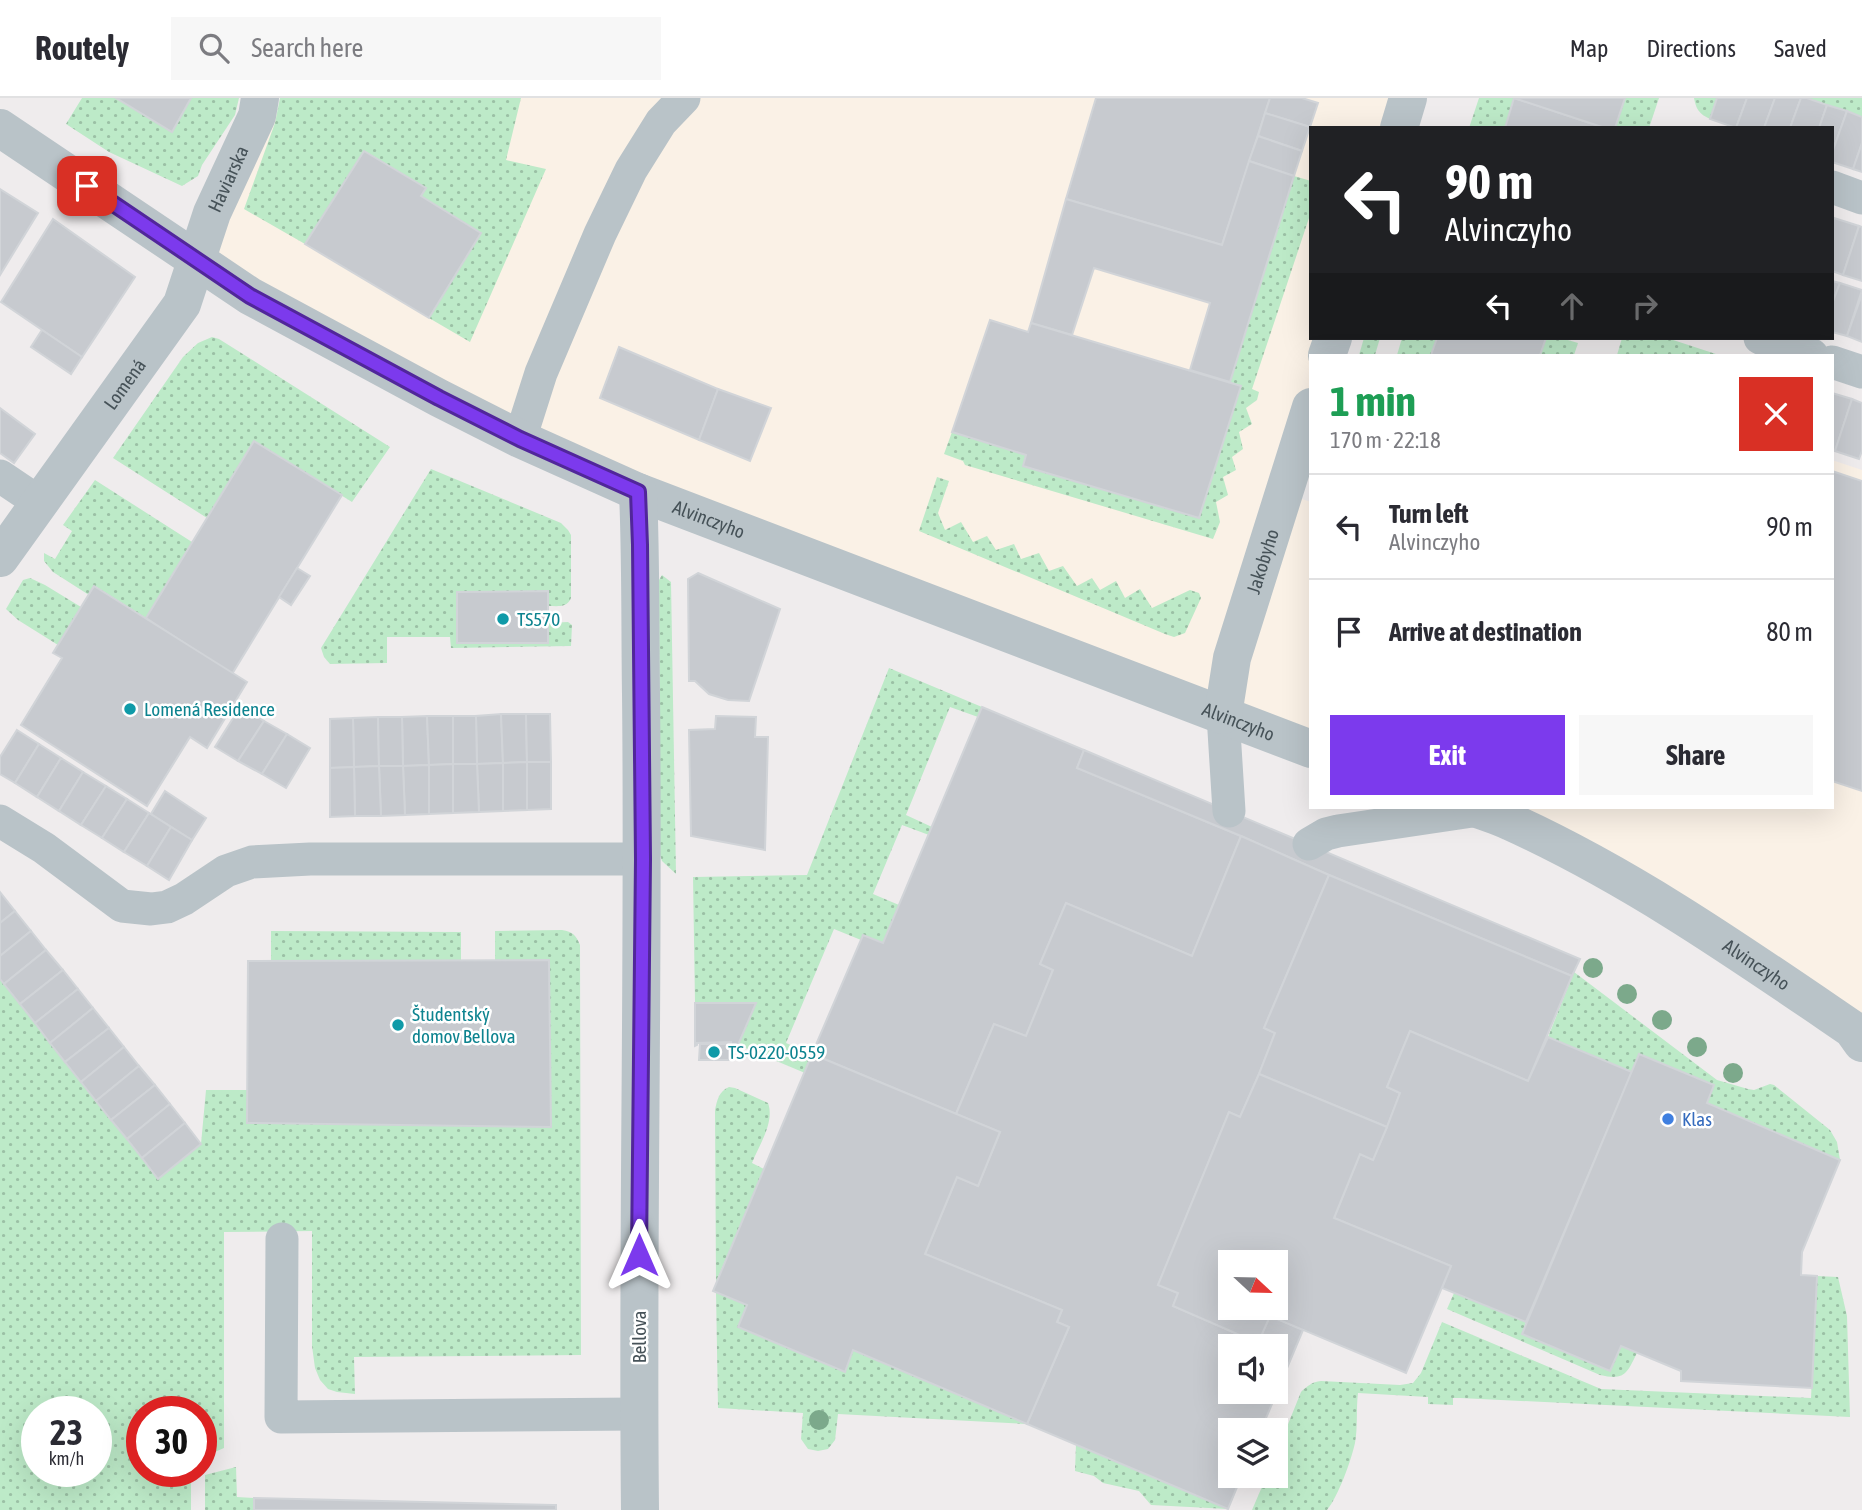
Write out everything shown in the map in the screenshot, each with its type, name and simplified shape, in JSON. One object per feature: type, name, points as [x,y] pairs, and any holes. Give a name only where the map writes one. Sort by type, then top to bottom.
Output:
[{"type":"street","name":"Haviarska","points":[[197,260],[212,213],[257,117],[260,98]]},
{"type":"street","points":[[1400,126],[1408,98]]},
{"type":"street","name":"Alvinczyho","points":[[0,128],[250,296],[520,439],[638,492],[1309,748]]},
{"type":"street","name":"Lomená","points":[[0,558],[182,304],[197,260]]},
{"type":"street","name":"Jakobyho","points":[[1223,715],[1232,658],[1309,413]]},
{"type":"street","name":"Bellova","points":[[638,492],[643,859],[639,1510]]},
{"type":"street","name":"Alvinczyho","points":[[1478,809],[1538,834],[1654,899],[1734,949],[1859,1034]]},
{"type":"lane","points":[[520,439],[541,373],[620,191],[661,122],[684,98]]},
{"type":"lane","points":[[1834,188],[1862,198]]},
{"type":"lane","points":[[1766,340],[1809,354]]},
{"type":"lane","points":[[1834,363],[1862,372]]},
{"type":"lane","points":[[0,476],[40,503]]},
{"type":"lane","points":[[1223,715],[1229,811]]},
{"type":"lane","points":[[1309,844],[1326,834],[1338,831],[1469,809]]},
{"type":"lane","points":[[0,821],[44,848],[122,906],[151,909],[167,907],[226,871],[252,862],[310,859],[643,859]]},
{"type":"lane","points":[[282,1239],[281,1418],[638,1414]]},
{"type":"shaded area","points":[[444,98],[1408,98],[1400,126],[1309,126],[1309,340],[1330,340],[1309,354],[1309,413],[1284,493],[1309,501],[1309,748],[638,494],[197,260],[257,116]]},
{"type":"shaded area","points":[[1834,461],[1862,470],[1862,1041],[1475,809],[1834,809]]},
{"type":"green space","points":[[82,98],[116,98],[172,132],[191,98],[239,98],[235,115],[202,165],[198,176],[182,186],[109,152],[66,124]]},
{"type":"green space","points":[[280,98],[521,98],[506,160],[546,169],[470,342],[429,318],[481,233],[421,196],[426,188],[365,151],[305,244],[244,209],[275,123]]},
{"type":"green space","points":[[1479,98],[1514,98],[1506,126],[1470,126]]},
{"type":"green space","points":[[1625,98],[1659,98],[1650,126],[1616,126]]},
{"type":"green space","points":[[1694,98],[1717,98],[1710,119],[1699,111]]},
{"type":"green space","points":[[1807,98],[1862,98],[1862,117]]},
{"type":"green space","points":[[1294,176],[1309,180],[1309,218],[1252,389],[1259,392],[1257,400],[1246,408],[1252,424],[1239,432],[1243,449],[1232,457],[1236,470],[1223,477],[1228,495],[1216,502],[1220,522],[1213,539],[965,465],[963,461],[944,454],[952,432],[1026,455],[1023,466],[1199,518],[1241,386],[1230,382]]},
{"type":"green space","points":[[212,337],[390,447],[352,502],[254,441],[207,518],[113,458],[183,357],[198,343]]},
{"type":"green space","points":[[1363,340],[1379,340],[1375,354],[1359,354]]},
{"type":"green space","points":[[1401,340],[1436,340],[1431,354],[1397,354]]},
{"type":"green space","points":[[1545,340],[1578,343],[1574,354],[1540,354]]},
{"type":"green space","points":[[1621,340],[1673,340],[1716,354],[1617,354]]},
{"type":"green space","points":[[431,469],[561,523],[571,535],[571,598],[567,603],[562,606],[548,606],[548,591],[457,592],[457,643],[548,643],[548,623],[568,622],[572,625],[571,646],[451,648],[450,637],[387,637],[387,663],[330,664],[324,657],[321,648]]},
{"type":"green space","points":[[937,477],[949,481],[938,513],[945,530],[961,522],[973,542],[987,536],[996,550],[1014,544],[1021,559],[1039,553],[1049,571],[1063,566],[1077,586],[1092,578],[1100,590],[1116,581],[1125,598],[1140,589],[1152,608],[1190,590],[1199,593],[1201,598],[1185,633],[1174,637],[1165,634],[919,531]]},
{"type":"green space","points":[[95,480],[192,542],[146,618],[95,586],[89,595],[53,572],[44,561],[44,553],[55,559],[72,531],[63,525]]},
{"type":"green space","points":[[662,575],[671,582],[676,874],[662,861],[660,855],[659,580]]},
{"type":"green space","points":[[30,578],[81,607],[58,645],[18,620],[6,609],[23,580]]},
{"type":"green space","points":[[889,668],[982,707],[978,717],[950,707],[906,815],[932,827],[929,835],[902,825],[873,894],[899,905],[883,943],[863,935],[861,940],[834,929],[786,1043],[812,1054],[805,1073],[738,1045],[756,1003],[695,1003],[693,877],[807,875]]},
{"type":"green space","points":[[562,930],[574,934],[580,945],[581,1355],[354,1357],[355,1394],[328,1389],[315,1368],[312,1346],[312,1231],[224,1232],[224,1448],[217,1451],[217,1396],[126,1396],[126,1487],[191,1487],[191,1510],[0,1510],[0,979],[158,1178],[201,1144],[206,1090],[247,1090],[248,1123],[550,1126],[548,960],[495,960],[495,931]]},
{"type":"green space","points":[[271,931],[461,932],[461,961],[271,961]]},
{"type":"green space","points":[[1574,972],[1717,1080],[1754,1090],[1774,1085],[1830,1130],[1837,1142],[1840,1160],[1707,1103],[1714,1085],[1639,1054],[1632,1072],[1548,1037]]},
{"type":"green space","points":[[729,1087],[768,1103],[770,1110],[765,1133],[752,1163],[764,1169],[716,1282],[715,1110],[721,1093]]},
{"type":"green space","points":[[1817,1276],[1838,1277],[1847,1316],[1850,1417],[1460,1398],[1453,1398],[1453,1405],[1428,1404],[1428,1397],[1358,1393],[1353,1451],[1340,1488],[1327,1510],[1252,1510],[1261,1488],[1288,1488],[1288,1424],[1301,1392],[1321,1381],[1400,1385],[1413,1383],[1421,1373],[1442,1322],[1601,1389],[1811,1398]]},
{"type":"green space","points":[[716,1292],[747,1305],[739,1327],[845,1371],[853,1350],[1027,1424],[838,1414],[835,1440],[828,1449],[808,1449],[801,1439],[803,1413],[718,1408]]},
{"type":"green space","points":[[1454,1293],[1526,1322],[1522,1334],[1609,1371],[1621,1346],[1637,1353],[1624,1374],[1615,1377],[1600,1375],[1447,1309]]},
{"type":"green space","points":[[1076,1444],[1228,1509],[1151,1505],[1139,1491],[1103,1483],[1094,1476],[1075,1471]]},
{"type":"green space","points":[[236,1467],[237,1497],[254,1498],[254,1510],[205,1510],[205,1487],[217,1487],[217,1472]]},
{"type":"building","points":[[116,98],[191,98],[172,132]]},
{"type":"building","points":[[1096,98],[1270,98],[1222,245],[1066,199]]},
{"type":"building","points":[[1270,98],[1302,98],[1318,103],[1309,127],[1265,113]]},
{"type":"building","points":[[1514,98],[1599,126],[1506,126]]},
{"type":"building","points":[[1514,98],[1625,98],[1616,126],[1599,126]]},
{"type":"building","points":[[1717,98],[1747,98],[1737,126],[1710,119]]},
{"type":"building","points":[[1747,98],[1775,98],[1765,126],[1737,126]]},
{"type":"building","points":[[1775,98],[1801,98],[1791,126],[1765,126]]},
{"type":"building","points":[[1801,98],[1827,105],[1820,126],[1791,126]]},
{"type":"building","points":[[1827,105],[1847,111],[1834,147],[1834,126],[1820,126]]},
{"type":"building","points":[[1847,111],[1862,117],[1862,143],[1853,169],[1834,163],[1834,147]]},
{"type":"building","points":[[1265,113],[1309,127],[1302,151],[1258,136]]},
{"type":"building","points":[[1258,136],[1302,151],[1294,176],[1249,161]]},
{"type":"building","points":[[1862,143],[1862,172],[1853,169]]},
{"type":"building","points":[[364,151],[426,188],[421,196],[481,233],[429,318],[305,244]]},
{"type":"building","points":[[1249,161],[1294,176],[1230,382],[1190,370],[1210,303],[1094,268],[1072,335],[1031,323],[1066,199],[1222,245]]},
{"type":"building","points":[[0,189],[38,213],[0,275]]},
{"type":"building","points":[[1834,218],[1859,226],[1843,275],[1834,272]]},
{"type":"building","points":[[53,219],[135,277],[82,357],[1,302]]},
{"type":"building","points":[[1859,226],[1862,227],[1862,281],[1843,275]]},
{"type":"building","points":[[1834,282],[1840,283],[1834,299]]},
{"type":"building","points":[[1840,283],[1862,290],[1847,336],[1834,333],[1834,299]]},
{"type":"building","points":[[1862,294],[1862,342],[1847,336]]},
{"type":"building","points":[[990,320],[1028,332],[1031,323],[1241,386],[1199,518],[1023,466],[1026,455],[952,432]]},
{"type":"building","points":[[42,330],[82,357],[71,374],[31,347]]},
{"type":"building","points":[[1436,340],[1545,340],[1540,354],[1431,354]]},
{"type":"building","points":[[619,347],[718,389],[699,440],[600,398]]},
{"type":"building","points":[[718,389],[771,408],[750,461],[699,440]]},
{"type":"building","points":[[1834,394],[1852,399],[1834,451]]},
{"type":"building","points":[[1852,399],[1862,403],[1862,451],[1859,459],[1835,451]]},
{"type":"building","points":[[0,408],[35,434],[14,463],[0,453]]},
{"type":"building","points":[[254,441],[342,495],[232,674],[146,618]]},
{"type":"building","points":[[1834,472],[1862,481],[1862,791],[1834,782]]},
{"type":"building","points":[[297,568],[310,576],[291,605],[279,597]]},
{"type":"building","points":[[698,573],[780,609],[749,701],[728,700],[709,694],[695,681],[689,681],[688,579]]},
{"type":"building","name":"Lomená Residence","points":[[94,586],[247,682],[207,748],[190,737],[147,806],[21,725],[62,658],[53,653]]},
{"type":"building","name":"TS570","points":[[548,591],[548,643],[457,643],[457,592]]},
{"type":"building","points":[[240,707],[264,721],[238,761],[215,747]]},
{"type":"building","points":[[982,707],[1084,750],[1077,768],[1241,836],[1192,956],[1066,903],[1040,964],[1053,970],[1026,1036],[994,1024],[956,1114],[812,1054],[863,935],[883,943]]},
{"type":"building","points":[[501,714],[503,763],[477,764],[476,716]]},
{"type":"building","points":[[501,714],[526,714],[527,762],[503,763]]},
{"type":"building","points":[[526,714],[550,714],[551,762],[527,762]]},
{"type":"building","points":[[427,716],[429,765],[403,766],[402,717]]},
{"type":"building","points":[[427,716],[453,716],[453,764],[429,765]]},
{"type":"building","points":[[453,716],[476,716],[477,764],[453,764]]},
{"type":"building","points":[[716,716],[756,717],[755,737],[768,737],[765,850],[691,836],[689,730],[715,729]]},
{"type":"building","points":[[378,717],[379,766],[354,767],[353,718]]},
{"type":"building","points":[[378,717],[402,717],[403,766],[379,766]]},
{"type":"building","points":[[353,718],[354,767],[330,768],[330,719]]},
{"type":"building","points":[[264,721],[287,734],[262,774],[238,761]]},
{"type":"building","points":[[17,730],[39,744],[15,783],[0,774],[0,757]]},
{"type":"building","points":[[287,734],[310,748],[286,788],[262,774]]},
{"type":"building","points":[[39,744],[61,758],[37,797],[15,783]]},
{"type":"building","points":[[1084,750],[1580,959],[1572,976],[1329,875],[1077,768]]},
{"type":"building","points":[[61,758],[83,772],[59,811],[37,797]]},
{"type":"building","points":[[527,762],[551,762],[551,809],[527,810]]},
{"type":"building","points":[[527,762],[527,810],[503,811],[503,763]]},
{"type":"building","points":[[503,763],[503,811],[479,812],[477,764]]},
{"type":"building","points":[[453,764],[477,764],[479,812],[453,813]]},
{"type":"building","points":[[453,764],[453,813],[429,814],[429,765]]},
{"type":"building","points":[[429,765],[429,814],[405,815],[403,766]]},
{"type":"building","points":[[379,766],[403,766],[405,815],[381,816]]},
{"type":"building","points":[[379,766],[381,816],[355,816],[354,767]]},
{"type":"building","points":[[354,767],[355,816],[330,817],[330,768]]},
{"type":"building","points":[[83,772],[106,786],[81,825],[59,811]]},
{"type":"building","points":[[106,786],[127,799],[102,838],[81,825]]},
{"type":"building","points":[[165,791],[206,818],[192,840],[151,814]]},
{"type":"building","points":[[127,799],[149,813],[124,852],[102,838]]},
{"type":"building","points":[[149,813],[171,827],[147,866],[124,852]]},
{"type":"building","points":[[171,827],[192,840],[169,880],[147,866]]},
{"type":"building","points":[[1241,836],[1329,875],[1264,1028],[1275,1033],[1259,1074],[1240,1117],[1229,1112],[1158,1285],[1178,1293],[1173,1306],[1237,1334],[1218,1334],[1218,1404],[1272,1404],[1266,1418],[1218,1418],[1218,1488],[1237,1488],[1228,1509],[1027,1424],[1069,1327],[1057,1322],[1062,1310],[925,1254],[957,1177],[978,1186],[1000,1132],[956,1114],[994,1024],[1026,1036],[1053,970],[1040,964],[1066,903],[1192,956]]},
{"type":"building","points":[[1329,875],[1572,976],[1528,1081],[1410,1031],[1387,1087],[1400,1093],[1387,1127],[1259,1074],[1275,1033],[1264,1028]]},
{"type":"building","points":[[0,892],[15,911],[0,923]]},
{"type":"building","points":[[15,911],[31,931],[0,956],[0,923]]},
{"type":"building","points":[[31,931],[46,950],[4,984],[0,979],[0,956]]},
{"type":"building","points":[[46,950],[63,970],[20,1004],[4,984]]},
{"type":"building","name":"Študentský domov Bellova","points":[[549,960],[551,1127],[247,1123],[248,961]]},
{"type":"building","points":[[63,970],[78,989],[35,1023],[20,1004]]},
{"type":"building","points":[[78,989],[93,1008],[50,1043],[35,1023]]},
{"type":"building","points":[[695,1003],[756,1003],[738,1045],[731,1045],[731,1042],[697,1043],[695,1046]]},
{"type":"building","points":[[93,1008],[109,1028],[65,1062],[50,1043]]},
{"type":"building","points":[[109,1028],[124,1047],[81,1082],[65,1062]]},
{"type":"building","points":[[1410,1031],[1528,1081],[1548,1037],[1632,1072],[1526,1322],[1442,1288],[1451,1266],[1334,1218],[1360,1154],[1373,1160],[1387,1127],[1400,1093],[1387,1087]]},
{"type":"building","name":"TS-0220-0559","points":[[700,1044],[729,1044],[729,1060],[699,1060]]},
{"type":"building","points":[[124,1047],[139,1066],[96,1101],[81,1082]]},
{"type":"building","points":[[812,1054],[1000,1132],[978,1186],[957,1177],[925,1254],[1062,1310],[1057,1322],[1069,1327],[1027,1424],[853,1350],[845,1372],[738,1327],[747,1305],[713,1291]]},
{"type":"building","points":[[1639,1054],[1714,1085],[1707,1103],[1840,1160],[1802,1252],[1801,1275],[1817,1276],[1812,1388],[1681,1381],[1681,1371],[1621,1346],[1610,1371],[1522,1334]]},
{"type":"building","points":[[139,1066],[155,1085],[111,1120],[96,1101]]},
{"type":"building","points":[[1259,1074],[1387,1127],[1373,1160],[1360,1154],[1334,1218],[1451,1266],[1406,1373],[1280,1320],[1288,1320],[1288,1250],[1218,1250],[1218,1320],[1268,1320],[1262,1334],[1237,1334],[1173,1306],[1178,1293],[1158,1285],[1229,1112],[1240,1117]]},
{"type":"building","points":[[155,1085],[170,1104],[127,1139],[111,1120]]},
{"type":"building","points":[[170,1104],[185,1123],[142,1158],[127,1139]]},
{"type":"building","points":[[185,1123],[201,1144],[158,1179],[142,1158]]},
{"type":"building","points":[[1268,1320],[1279,1320],[1303,1330],[1288,1366],[1288,1334],[1262,1334]]},
{"type":"building","points":[[254,1498],[556,1505],[556,1510],[254,1510]]},
{"type":"place","name":"TS570","points":[[503,619]]},
{"type":"place","name":"Lomená Residence","points":[[130,709]]},
{"type":"place","name":"Študentský domov Bellova","points":[[398,1025]]},
{"type":"place","name":"TS-0220-0559","points":[[714,1052]]},
{"type":"place","name":"Klas","points":[[1668,1119]]},
{"type":"route","points":[[87,186],[250,296],[520,439],[638,492],[643,859],[639,1255]]}]
